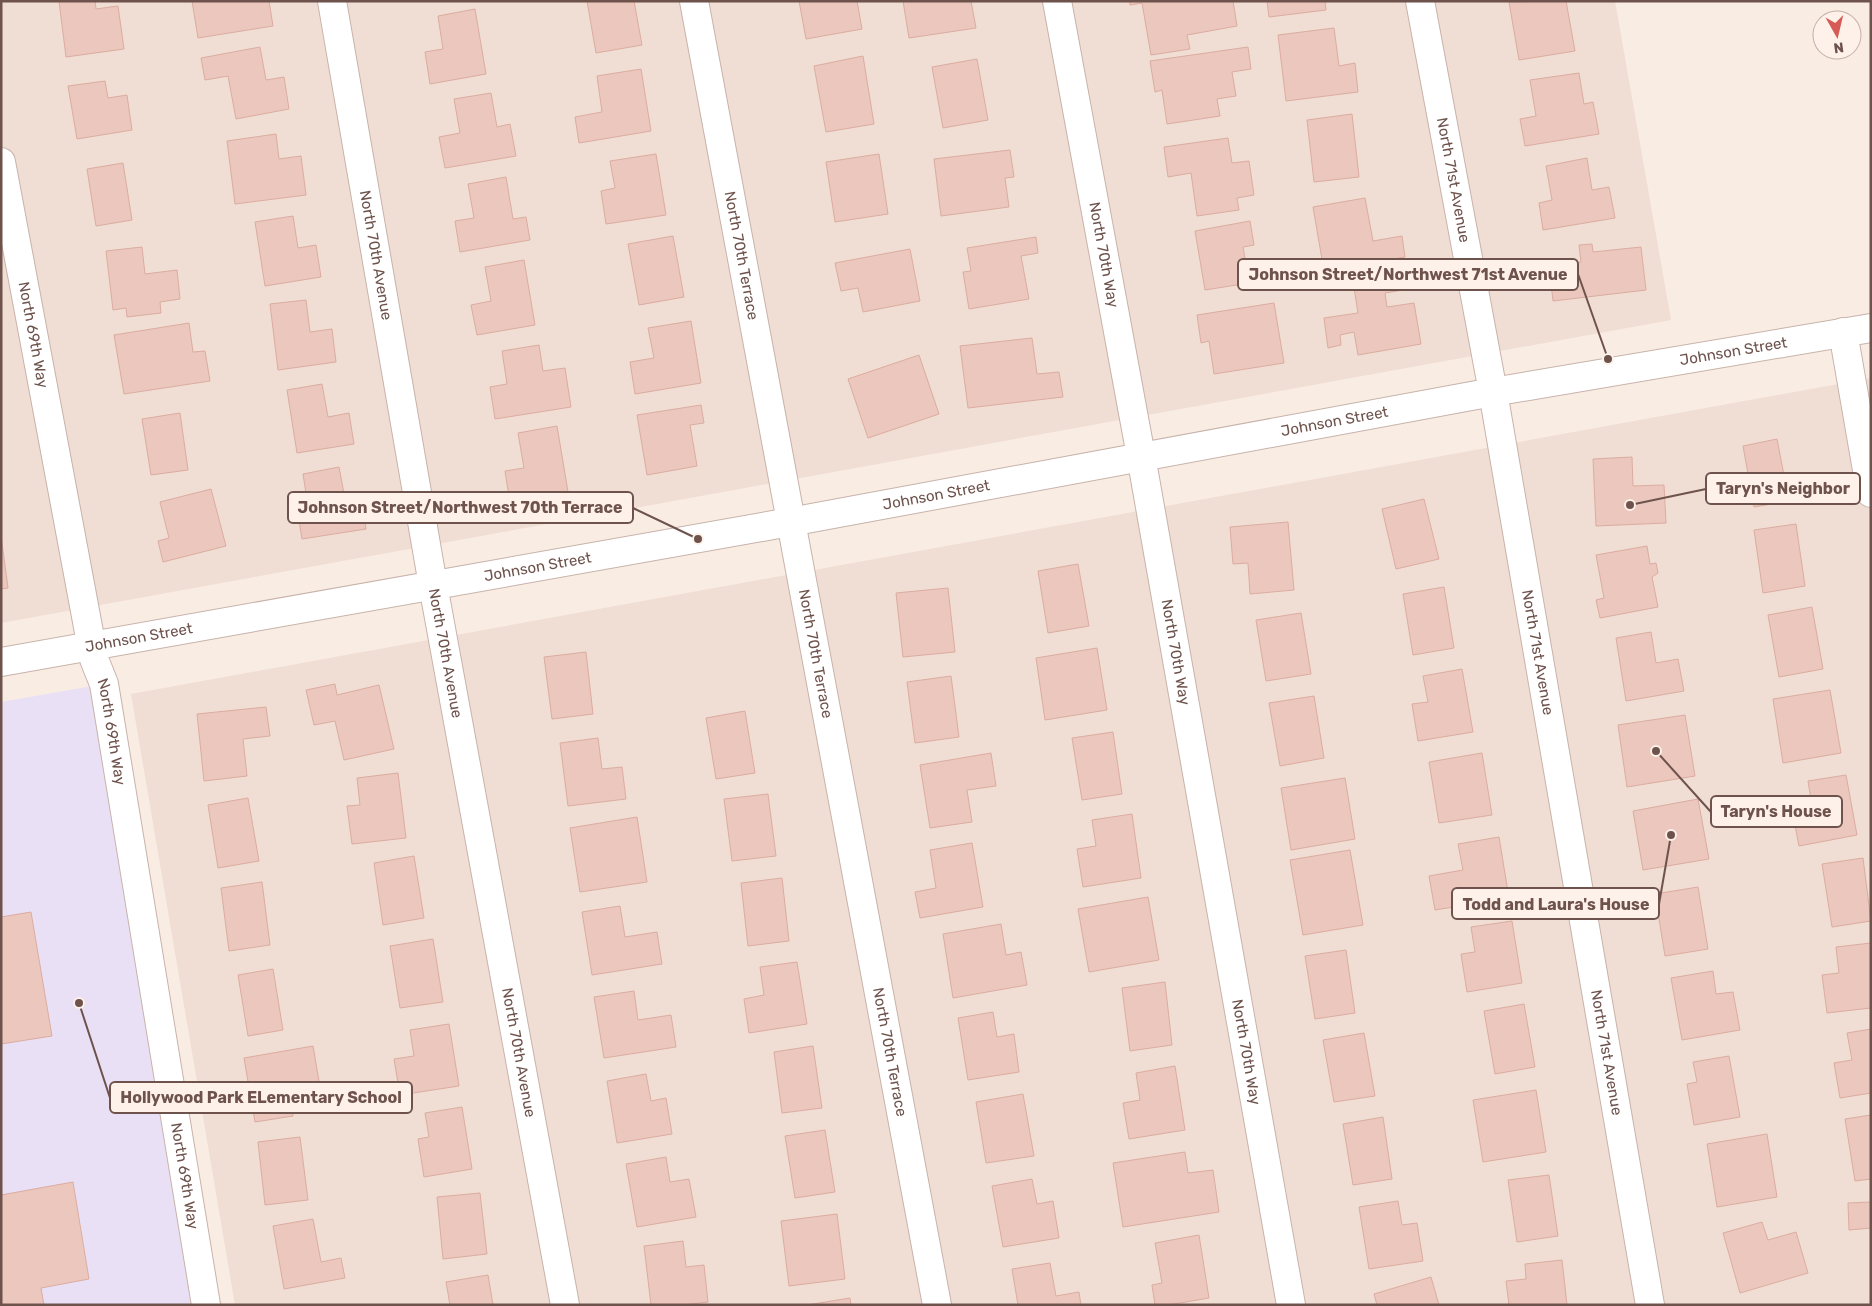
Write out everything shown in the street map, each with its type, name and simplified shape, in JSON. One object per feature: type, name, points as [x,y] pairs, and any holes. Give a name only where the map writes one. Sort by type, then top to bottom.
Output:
[{"type":"street","name":"North 70th Avenue","points":[[332,1],[433,585],[565,1305]]},
{"type":"street","name":"North 70th Terrace","points":[[694,1],[936,1305]]},
{"type":"street","name":"North 70th Way","points":[[1057,1],[1141,456],[1291,1305]]},
{"type":"street","name":"North 71st Avenue","points":[[1420,1],[1493,392],[1650,1305]]},
{"type":"street","name":"North 69th Way","points":[[1,162],[94,659],[104,684],[206,1305]]},
{"type":"street","name":"Johnson Street","points":[[1,662],[790,522],[1493,392],[1871,328]]},
{"type":"street","points":[[1843,332],[1871,493]]},
{"type":"shaded area","points":[[1,1],[1615,1],[1671,320],[1,623]]},
{"type":"shaded area","points":[[1871,378],[1871,1305],[235,1305],[131,694]]},
{"type":"shaded area","points":[[104,684],[205,1305],[1,1305],[1,702]]},
{"type":"building","points":[[59,1],[95,1],[96,9],[118,6],[124,49],[66,57]]},
{"type":"building","points":[[192,1],[269,1],[273,26],[198,38]]},
{"type":"building","points":[[587,1],[634,1],[642,45],[596,53]]},
{"type":"building","points":[[799,1],[857,1],[862,29],[806,39]]},
{"type":"building","points":[[903,1],[971,1],[976,28],[909,38]]},
{"type":"building","points":[[1130,1],[1233,1],[1237,26],[1187,35],[1190,49],[1151,55],[1142,3],[1130,5]]},
{"type":"building","points":[[1267,1],[1325,1],[1326,10],[1269,17]]},
{"type":"building","points":[[1566,1],[1575,51],[1519,60],[1509,2]]},
{"type":"building","points":[[475,9],[486,74],[430,84],[425,52],[443,49],[438,16]]},
{"type":"building","points":[[1334,28],[1339,66],[1355,63],[1358,92],[1286,101],[1278,35]]},
{"type":"building","points":[[260,47],[266,80],[284,77],[289,109],[236,119],[228,76],[205,80],[201,58]]},
{"type":"building","points":[[1248,47],[1251,69],[1232,72],[1236,96],[1217,99],[1220,116],[1167,124],[1162,90],[1155,92],[1150,61]]},
{"type":"building","points":[[863,56],[874,124],[826,132],[814,66]]},
{"type":"building","points":[[977,59],[988,120],[943,128],[932,67]]},
{"type":"building","points":[[641,69],[651,131],[579,143],[575,117],[602,112],[597,76]]},
{"type":"building","points":[[1579,73],[1584,104],[1593,102],[1599,134],[1525,146],[1520,119],[1536,116],[1530,80]]},
{"type":"building","points":[[105,81],[108,98],[127,95],[132,130],[77,139],[68,86]]},
{"type":"building","points":[[491,93],[497,127],[510,124],[516,156],[445,168],[439,137],[460,133],[454,99]]},
{"type":"building","points":[[1352,114],[1359,177],[1314,182],[1307,120]]},
{"type":"building","points":[[276,134],[279,159],[301,156],[306,195],[235,204],[227,141]]},
{"type":"building","points":[[1228,138],[1232,163],[1249,161],[1254,195],[1237,198],[1239,210],[1197,216],[1191,173],[1168,177],[1164,147]]},
{"type":"building","points":[[1010,150],[1014,177],[1005,178],[1009,207],[941,216],[934,159]]},
{"type":"building","points":[[656,154],[666,215],[606,224],[601,191],[615,188],[610,161]]},
{"type":"building","points":[[879,154],[888,214],[835,222],[826,162]]},
{"type":"building","points":[[1587,158],[1592,190],[1609,187],[1615,218],[1543,230],[1539,203],[1552,200],[1546,166]]},
{"type":"building","points":[[123,163],[132,220],[96,226],[87,169]]},
{"type":"building","points":[[506,177],[513,219],[526,217],[530,240],[460,252],[455,221],[474,218],[468,184]]},
{"type":"building","points":[[1365,198],[1373,241],[1402,236],[1405,257],[1324,271],[1313,207]]},
{"type":"building","points":[[293,216],[298,248],[316,245],[321,277],[265,286],[255,222]]},
{"type":"building","points":[[1250,221],[1254,245],[1243,247],[1249,283],[1205,290],[1195,231]]},
{"type":"building","points":[[673,236],[684,297],[639,305],[628,244]]},
{"type":"building","points":[[1036,237],[1038,253],[1021,256],[1029,299],[969,309],[963,272],[971,271],[967,248]]},
{"type":"building","points":[[1592,244],[1593,252],[1641,247],[1646,290],[1553,301],[1549,266],[1581,262],[1579,245]]},
{"type":"building","points":[[142,247],[145,274],[177,270],[180,299],[160,302],[161,313],[127,317],[126,308],[113,310],[106,251]]},
{"type":"building","points":[[910,249],[920,301],[863,312],[858,288],[841,291],[835,263]]},
{"type":"building","points":[[524,260],[535,325],[477,335],[471,305],[491,301],[485,267]]},
{"type":"building","points":[[1406,273],[1409,289],[1385,293],[1387,307],[1414,303],[1421,344],[1358,355],[1354,332],[1340,335],[1341,345],[1328,348],[1324,318],[1358,313],[1353,281]]},
{"type":"building","points":[[306,300],[310,332],[332,329],[336,362],[278,370],[270,304]]},
{"type":"building","points":[[1274,303],[1284,363],[1214,374],[1209,341],[1201,343],[1197,315]]},
{"type":"building","points":[[691,321],[701,383],[635,394],[630,362],[654,358],[648,328]]},
{"type":"building","points":[[189,323],[193,352],[205,351],[210,381],[124,394],[114,335]]},
{"type":"building","points":[[1032,338],[1037,374],[1059,372],[1063,397],[968,408],[960,346]]},
{"type":"building","points":[[539,345],[543,371],[565,368],[571,407],[495,419],[490,387],[507,384],[502,351]]},
{"type":"building","points":[[919,355],[939,414],[868,438],[848,379]]},
{"type":"building","points":[[322,384],[328,417],[349,413],[354,444],[297,453],[287,390]]},
{"type":"building","points":[[701,405],[704,423],[690,425],[697,466],[647,475],[637,415]]},
{"type":"building","points":[[180,413],[188,470],[151,475],[142,419]]},
{"type":"building","points":[[557,426],[568,492],[510,503],[505,471],[524,468],[518,433]]},
{"type":"building","points":[[1777,439],[1789,501],[1754,507],[1743,446]]},
{"type":"building","points":[[1632,457],[1633,486],[1664,485],[1666,523],[1596,526],[1593,459]]},
{"type":"building","points":[[339,467],[345,499],[361,497],[366,529],[302,539],[298,515],[309,513],[303,474]]},
{"type":"building","points":[[211,489],[226,546],[163,562],[158,541],[169,538],[160,502]]},
{"type":"building","points":[[1424,499],[1439,559],[1396,569],[1382,509]]},
{"type":"building","points":[[1288,522],[1294,590],[1250,594],[1248,563],[1233,564],[1230,527]]},
{"type":"building","points":[[1796,524],[1805,586],[1763,593],[1754,530]]},
{"type":"building","points":[[1,536],[8,588],[1,589]]},
{"type":"building","points":[[1647,546],[1650,564],[1656,563],[1658,573],[1652,577],[1658,607],[1600,618],[1596,600],[1604,598],[1596,555]]},
{"type":"building","points":[[1078,564],[1089,626],[1048,633],[1038,571]]},
{"type":"building","points":[[1444,587],[1454,648],[1413,655],[1403,594]]},
{"type":"building","points":[[948,588],[955,652],[903,657],[896,593]]},
{"type":"building","points":[[1812,607],[1823,669],[1779,677],[1768,615]]},
{"type":"building","points":[[1301,613],[1311,674],[1266,681],[1256,620]]},
{"type":"building","points":[[1651,632],[1656,663],[1678,659],[1684,691],[1626,701],[1616,638]]},
{"type":"building","points":[[1097,648],[1107,710],[1045,720],[1036,658]]},
{"type":"building","points":[[586,652],[593,714],[552,719],[544,657]]},
{"type":"building","points":[[1462,669],[1473,732],[1418,741],[1412,704],[1428,702],[1423,676]]},
{"type":"building","points":[[951,676],[959,737],[915,743],[907,682]]},
{"type":"building","points":[[335,684],[337,695],[379,685],[394,749],[344,760],[335,721],[314,725],[306,690]]},
{"type":"building","points":[[1830,690],[1841,753],[1783,763],[1773,699]]},
{"type":"building","points":[[1314,696],[1324,758],[1280,766],[1269,703]]},
{"type":"building","points":[[266,707],[270,736],[243,739],[247,776],[204,781],[197,714]]},
{"type":"building","points":[[745,711],[755,773],[716,779],[706,718]]},
{"type":"building","points":[[1685,715],[1695,776],[1627,787],[1618,725]]},
{"type":"building","points":[[1113,732],[1122,794],[1082,800],[1072,738]]},
{"type":"building","points":[[598,738],[602,769],[622,767],[626,799],[568,806],[560,743]]},
{"type":"building","points":[[991,753],[996,786],[967,790],[972,822],[930,828],[920,765]]},
{"type":"building","points":[[1482,753],[1492,815],[1439,823],[1429,762]]},
{"type":"building","points":[[398,773],[406,838],[352,844],[347,806],[360,805],[357,778]]},
{"type":"building","points":[[1846,775],[1857,835],[1799,846],[1792,810],[1812,806],[1808,781]]},
{"type":"building","points":[[1345,778],[1355,839],[1291,850],[1281,788]]},
{"type":"building","points":[[768,794],[776,856],[732,861],[724,799]]},
{"type":"building","points":[[248,798],[259,861],[218,868],[208,805]]},
{"type":"building","points":[[1698,799],[1709,859],[1643,870],[1633,811]]},
{"type":"building","points":[[1132,814],[1141,878],[1083,887],[1077,849],[1096,846],[1092,820]]},
{"type":"building","points":[[637,817],[647,882],[580,892],[570,828]]},
{"type":"building","points":[[1499,837],[1509,898],[1435,910],[1429,876],[1463,870],[1458,844]]},
{"type":"building","points":[[972,843],[983,907],[920,918],[915,892],[936,888],[930,850]]},
{"type":"building","points":[[1350,850],[1363,925],[1303,935],[1290,860]]},
{"type":"building","points":[[414,856],[424,918],[383,925],[374,863]]},
{"type":"building","points":[[1863,858],[1871,921],[1832,927],[1822,864]]},
{"type":"building","points":[[782,878],[789,941],[748,946],[741,883]]},
{"type":"building","points":[[262,882],[270,945],[229,951],[221,888]]},
{"type":"building","points":[[1698,887],[1708,949],[1665,956],[1655,894]]},
{"type":"building","points":[[1148,897],[1159,960],[1089,972],[1078,909]]},
{"type":"building","points":[[620,906],[625,937],[657,932],[662,964],[592,975],[582,912]]},
{"type":"building","points":[[31,912],[52,1036],[1,1044],[1,917]]},
{"type":"building","points":[[1512,921],[1522,983],[1467,992],[1461,954],[1475,952],[1471,927]]},
{"type":"building","points":[[1001,924],[1006,955],[1021,952],[1027,985],[953,998],[943,934]]},
{"type":"building","points":[[433,939],[443,1002],[400,1008],[390,946]]},
{"type":"building","points":[[1871,943],[1871,1008],[1827,1013],[1822,975],[1839,973],[1836,947]]},
{"type":"building","points":[[1346,950],[1355,1013],[1315,1019],[1305,956]]},
{"type":"building","points":[[797,962],[807,1024],[749,1033],[744,999],[764,995],[760,967]]},
{"type":"building","points":[[273,969],[283,1030],[248,1036],[238,975]]},
{"type":"building","points":[[1713,971],[1716,994],[1733,992],[1740,1030],[1682,1040],[1671,978]]},
{"type":"building","points":[[1165,982],[1172,1045],[1130,1051],[1122,988]]},
{"type":"building","points":[[634,991],[638,1020],[671,1015],[676,1047],[604,1058],[594,997]]},
{"type":"building","points":[[1524,1004],[1535,1067],[1495,1074],[1484,1011]]},
{"type":"building","points":[[993,1012],[997,1037],[1014,1034],[1019,1072],[968,1080],[958,1018]]},
{"type":"building","points":[[449,1024],[459,1086],[400,1095],[394,1059],[414,1056],[410,1030]]},
{"type":"building","points":[[1871,1029],[1871,1093],[1840,1098],[1834,1063],[1852,1060],[1847,1033]]},
{"type":"building","points":[[1364,1033],[1375,1096],[1334,1102],[1323,1040]]},
{"type":"building","points":[[313,1046],[321,1093],[290,1098],[293,1116],[255,1122],[244,1058]]},
{"type":"building","points":[[813,1046],[822,1108],[782,1113],[774,1052]]},
{"type":"building","points":[[1729,1056],[1740,1117],[1694,1125],[1687,1084],[1697,1082],[1693,1062]]},
{"type":"building","points":[[1175,1066],[1185,1130],[1129,1139],[1123,1103],[1140,1100],[1136,1073]]},
{"type":"building","points":[[646,1074],[651,1101],[666,1098],[672,1134],[617,1143],[607,1081]]},
{"type":"building","points":[[1536,1090],[1546,1152],[1483,1162],[1473,1100]]},
{"type":"building","points":[[1023,1094],[1034,1156],[986,1163],[976,1102]]},
{"type":"building","points":[[462,1107],[472,1169],[424,1177],[418,1139],[429,1137],[425,1113]]},
{"type":"building","points":[[1871,1115],[1871,1179],[1855,1181],[1845,1119]]},
{"type":"building","points":[[1383,1117],[1392,1179],[1353,1185],[1343,1124]]},
{"type":"building","points":[[825,1130],[835,1192],[795,1198],[785,1136]]},
{"type":"building","points":[[1767,1134],[1777,1197],[1717,1207],[1707,1144]]},
{"type":"building","points":[[300,1137],[308,1200],[265,1205],[258,1142]]},
{"type":"building","points":[[1185,1152],[1188,1173],[1213,1170],[1219,1212],[1123,1227],[1113,1163]]},
{"type":"building","points":[[666,1157],[670,1182],[689,1179],[696,1217],[637,1227],[626,1164]]},
{"type":"building","points":[[1549,1175],[1558,1236],[1517,1242],[1508,1180]]},
{"type":"building","points":[[1032,1179],[1037,1204],[1053,1201],[1059,1238],[1003,1247],[992,1186]]},
{"type":"building","points":[[73,1182],[89,1279],[41,1288],[44,1305],[1,1305],[1,1195]]},
{"type":"building","points":[[480,1193],[487,1254],[443,1259],[437,1197]]},
{"type":"building","points":[[1398,1201],[1402,1225],[1417,1223],[1423,1261],[1369,1269],[1359,1207]]},
{"type":"building","points":[[1871,1202],[1871,1228],[1849,1230],[1848,1203]]},
{"type":"building","points":[[837,1214],[845,1279],[789,1286],[781,1221]]},
{"type":"building","points":[[313,1219],[321,1262],[341,1258],[345,1278],[284,1289],[273,1226]]},
{"type":"building","points":[[1762,1222],[1768,1240],[1796,1232],[1808,1273],[1740,1293],[1723,1233]]},
{"type":"building","points":[[1199,1235],[1209,1298],[1168,1305],[1155,1305],[1152,1285],[1162,1283],[1155,1243]]},
{"type":"building","points":[[683,1241],[686,1267],[704,1265],[708,1302],[684,1305],[651,1305],[644,1246]]},
{"type":"building","points":[[1562,1260],[1567,1305],[1509,1305],[1506,1281],[1526,1279],[1525,1264]]},
{"type":"building","points":[[1050,1263],[1056,1296],[1079,1292],[1081,1305],[1018,1305],[1012,1269]]},
{"type":"building","points":[[488,1275],[493,1305],[450,1305],[446,1282]]},
{"type":"building","points":[[1431,1277],[1439,1305],[1377,1305],[1374,1294]]},
{"type":"building","points":[[850,1298],[851,1305],[807,1305]]},
{"type":"place","name":"Johnson Street/Northwest 71st Avenue","points":[[1608,359]]},
{"type":"place","name":"Taryn's Neighbor","points":[[1630,505]]},
{"type":"place","name":"Johnson Street/Northwest 70th Terrace","points":[[698,539]]},
{"type":"place","name":"Taryn's House","points":[[1656,751]]},
{"type":"place","name":"Todd and Laura's House","points":[[1671,835]]},
{"type":"place","name":"Hollywood Park ELementary School","points":[[79,1003]]}]
